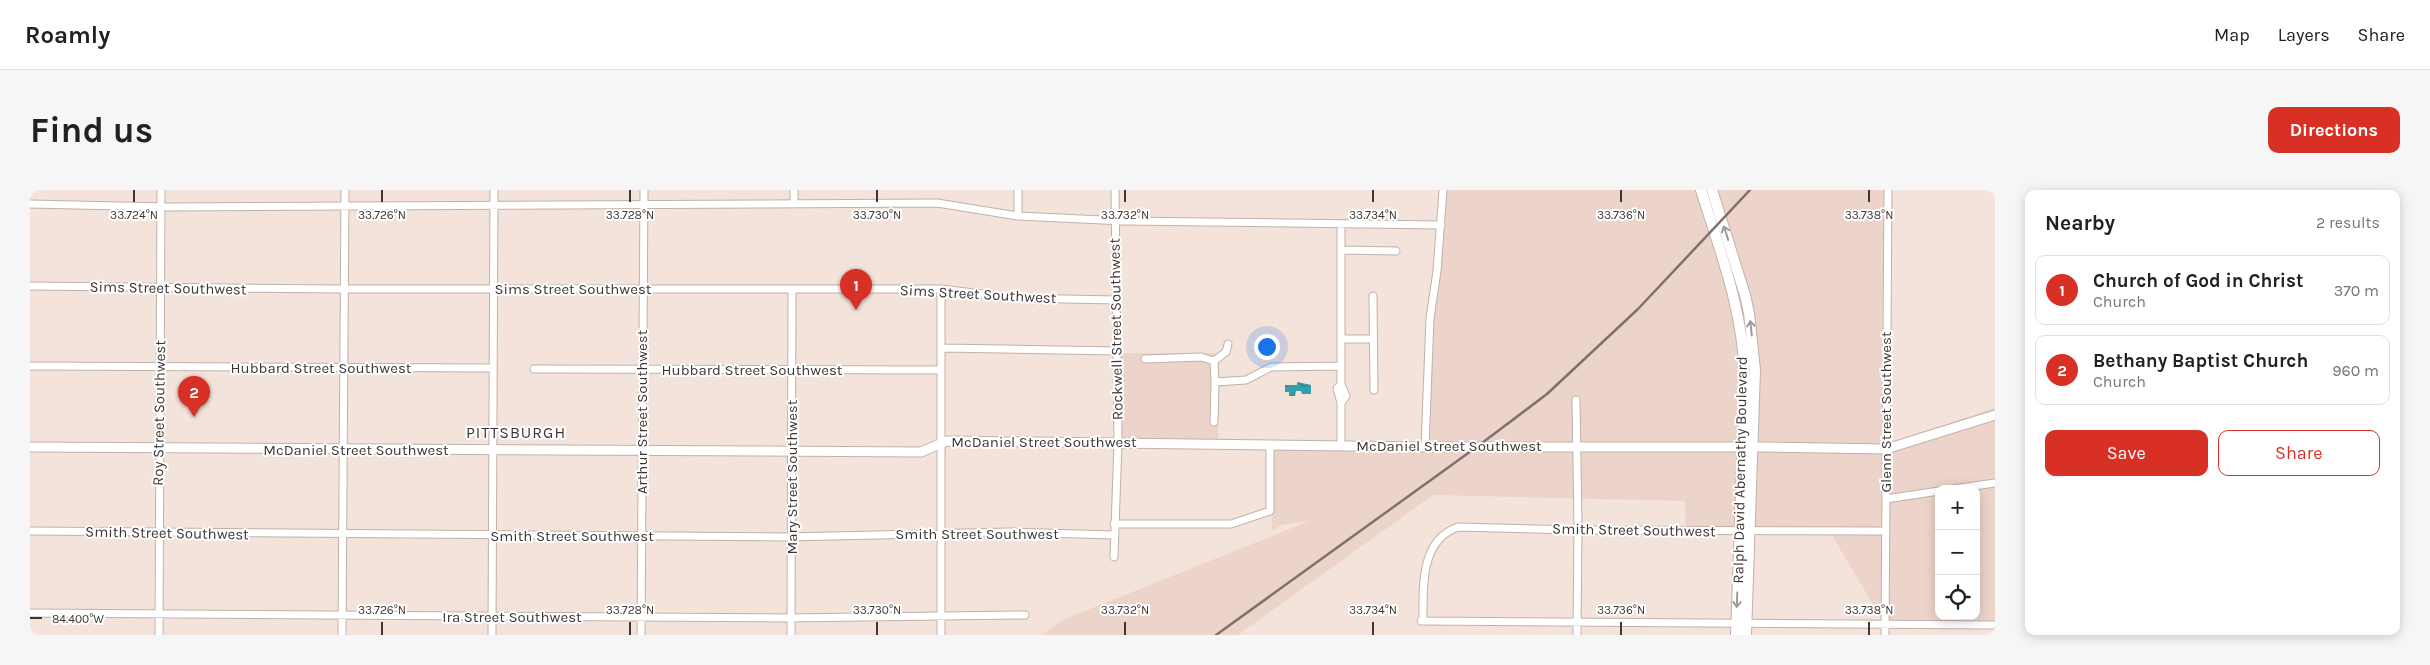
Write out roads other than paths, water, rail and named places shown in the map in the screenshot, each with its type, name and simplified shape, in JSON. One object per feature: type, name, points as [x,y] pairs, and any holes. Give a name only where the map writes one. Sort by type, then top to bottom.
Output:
[{"type":"main road","name":"Ralph David Abernathy Boulevard","points":[[1701,190],[1730,276],[1739,317],[1745,378],[1750,531],[1741,622],[1736,635]]},
{"type":"main road","name":"Ralph David Abernathy Boulevard","points":[[1712,190],[1749,313],[1755,370],[1739,531],[1741,622],[1746,635]]},
{"type":"street","name":"Roy Street Southwest","points":[[158,635],[161,190]]},
{"type":"street","points":[[342,635],[345,190]]},
{"type":"street","points":[[492,635],[494,190]]},
{"type":"street","name":"Arthur Street Southwest","points":[[642,635],[644,190]]},
{"type":"street","points":[[794,190],[794,204]]},
{"type":"street","points":[[1018,190],[1018,216]]},
{"type":"street","name":"Rockwell Street Southwest","points":[[1114,557],[1118,442],[1115,190]]},
{"type":"street","points":[[1425,447],[1430,318],[1441,225],[1443,190]]},
{"type":"street","name":"Glenn Street Southwest","points":[[1885,635],[1888,190]]},
{"type":"street","points":[[30,204],[161,207],[937,203],[1018,216],[1115,221],[1441,225]]},
{"type":"street","points":[[1340,224],[1342,250],[1341,385],[1338,388],[1341,403],[1341,446]]},
{"type":"street","points":[[1342,250],[1396,251]]},
{"type":"street","name":"Sims Street Southwest","points":[[30,286],[344,289],[941,289],[1014,298],[1116,300]]},
{"type":"street","name":"Mary Street Southwest","points":[[792,289],[792,635]]},
{"type":"street","points":[[941,289],[941,635]]},
{"type":"street","points":[[1373,296],[1374,390]]},
{"type":"street","points":[[1341,339],[1372,339]]},
{"type":"street","points":[[1145,358],[1201,358],[1214,361],[1226,352],[1228,344]]},
{"type":"street","points":[[941,348],[1117,351]]},
{"type":"street","points":[[1214,361],[1214,422]]},
{"type":"street","name":"Hubbard Street Southwest","points":[[30,366],[492,368]]},
{"type":"street","points":[[1215,382],[1246,380],[1270,367],[1341,366]]},
{"type":"street","name":"Hubbard Street Southwest","points":[[534,369],[940,370]]},
{"type":"street","points":[[1576,400],[1578,448],[1576,635]]},
{"type":"street","name":"McDaniel Street Southwest","points":[[30,447],[921,452],[947,440],[1425,447],[1886,449],[1995,415]]},
{"type":"street","points":[[1114,524],[1231,524],[1270,511],[1270,445]]},
{"type":"street","points":[[1977,485],[1995,482]]},
{"type":"street","points":[[1886,499],[1935,492]]},
{"type":"street","name":"Smith Street Southwest","points":[[1577,623],[1422,621],[1424,574],[1428,558],[1444,532],[1458,527],[1578,530],[1885,531]]},
{"type":"street","name":"Smith Street Southwest","points":[[30,531],[158,534],[792,537],[1010,532],[1115,535]]},
{"type":"street","name":"Ira Street Southwest","points":[[30,614],[642,618],[1025,615]]},
{"type":"street","points":[[1577,623],[1995,624]]},
{"type":"water","points":[[1297,382],[1311,385],[1311,394],[1302,394],[1301,391],[1296,391],[1295,396],[1289,396],[1289,392],[1285,392],[1285,385],[1297,385]]},
{"type":"railway","points":[[1216,635],[1547,394],[1638,309],[1750,190]]},
{"type":"place","name":"Church of God in Christ","points":[[856,310]]},
{"type":"place","name":"Bethany Baptist Church","points":[[194,417]]},
{"type":"district","name":"PITTSBURGH","points":[[516,432]]}]
